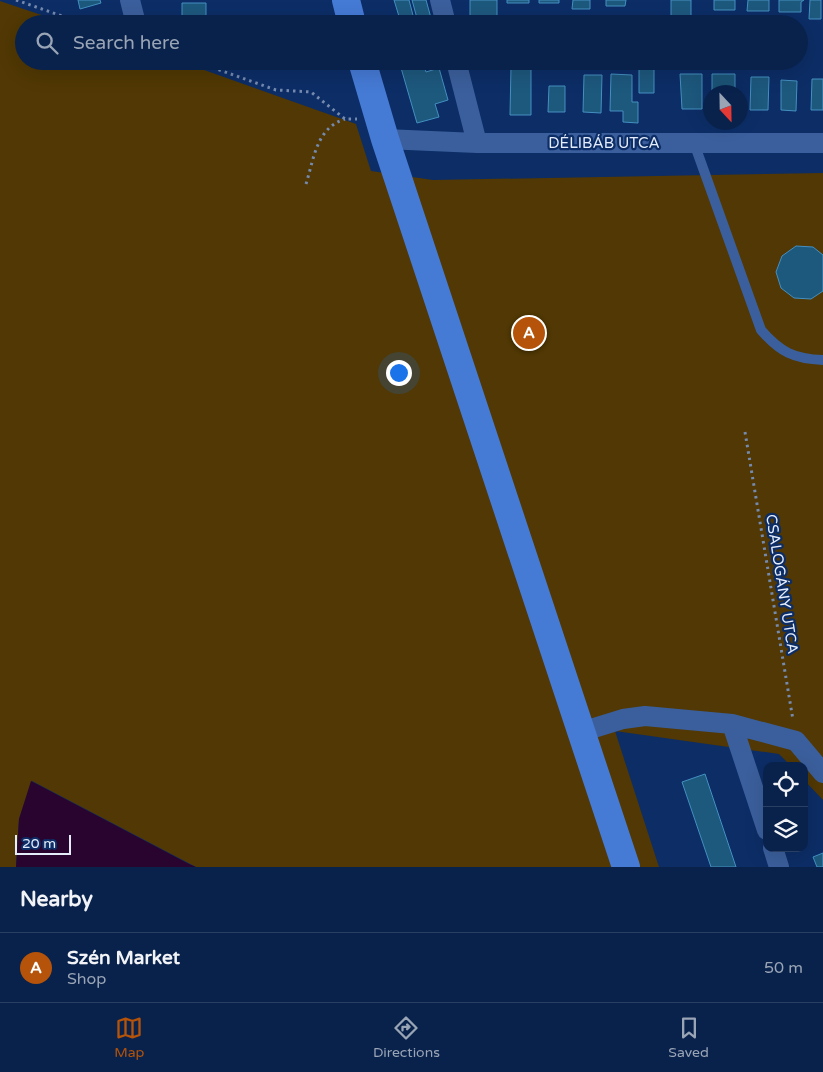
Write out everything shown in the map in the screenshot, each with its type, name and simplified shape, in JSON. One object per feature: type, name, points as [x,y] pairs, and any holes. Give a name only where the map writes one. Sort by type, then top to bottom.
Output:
[{"type":"main road","points":[[346,0],[350,15]]},
{"type":"main road","points":[[365,70],[382,129],[626,867]]},
{"type":"street","points":[[130,0],[134,15]]},
{"type":"street","points":[[440,0],[444,15]]},
{"type":"street","points":[[458,70],[477,144]]},
{"type":"street","name":"DÉLIBÁB UTCA","points":[[382,129],[477,144],[823,142]]},
{"type":"street","points":[[581,732],[623,719],[645,716],[732,724],[796,740],[823,773]]},
{"type":"street","points":[[732,724],[763,818]]},
{"type":"street","points":[[774,852],[779,867]]},
{"type":"lane","points":[[694,143],[761,330],[776,347],[805,360],[823,360]]},
{"type":"path","points":[[16,0],[59,15]]},
{"type":"path","points":[[219,70],[276,90],[311,92],[345,119],[382,129]]},
{"type":"path","points":[[306,184],[321,136],[332,123],[345,119]]},
{"type":"path","name":"CSALOGÁNY UTCA","points":[[745,432],[796,740]]},
{"type":"shaded area","points":[[0,1],[41,15],[15,15],[15,70],[204,70],[356,124],[371,171],[433,180],[823,173],[823,800],[808,784],[808,762],[787,762],[779,754],[615,731],[659,867],[196,867],[32,781],[19,819],[16,867],[0,867]]},
{"type":"shaded area","points":[[31,781],[196,867],[16,867],[19,819]]},
{"type":"building","points":[[78,0],[100,0],[101,3],[80,9]]},
{"type":"building","points":[[394,0],[409,0],[413,15],[399,15]]},
{"type":"building","points":[[412,0],[426,0],[430,15],[416,15]]},
{"type":"building","points":[[470,0],[497,0],[497,15],[470,15]]},
{"type":"building","points":[[507,0],[529,0],[529,3],[507,3]]},
{"type":"building","points":[[539,0],[559,0],[559,3],[539,3]]},
{"type":"building","points":[[573,0],[590,0],[590,9],[572,9]]},
{"type":"building","points":[[606,0],[626,0],[625,6],[606,6]]},
{"type":"building","points":[[671,0],[691,0],[691,15],[671,15]]},
{"type":"building","points":[[714,0],[735,0],[735,10],[714,10]]},
{"type":"building","points":[[748,0],[769,0],[769,11],[747,11]]},
{"type":"building","points":[[779,0],[804,0],[801,2],[801,12],[779,12]]},
{"type":"building","points":[[810,0],[821,0],[821,19],[809,19]]},
{"type":"building","points":[[182,3],[206,3],[206,15],[182,15]]},
{"type":"building","points":[[402,70],[425,70],[426,72],[440,70],[448,100],[435,104],[439,117],[417,123]]},
{"type":"building","points":[[511,70],[531,70],[531,115],[510,115]]},
{"type":"building","points":[[639,70],[654,70],[654,93],[639,93]]},
{"type":"building","points":[[611,74],[632,75],[632,102],[638,102],[638,123],[623,122],[623,111],[610,111]]},
{"type":"building","points":[[680,74],[702,74],[702,109],[682,109]]},
{"type":"building","points":[[712,74],[735,74],[735,85],[712,85]]},
{"type":"building","points":[[584,75],[602,75],[601,113],[583,112]]},
{"type":"building","points":[[751,77],[769,77],[768,110],[750,110]]},
{"type":"building","points":[[812,79],[823,79],[823,110],[811,110]]},
{"type":"building","points":[[781,80],[797,81],[796,111],[781,110]]},
{"type":"building","points":[[549,86],[565,86],[565,112],[548,112]]},
{"type":"building","points":[[796,246],[813,247],[823,255],[823,291],[811,299],[794,298],[781,288],[776,272],[782,256]]},
{"type":"building","points":[[519,330],[537,330],[536,343],[519,342]]},
{"type":"building","points":[[705,774],[736,867],[711,867],[682,782]]},
{"type":"building","points":[[823,853],[823,867],[817,867],[813,857]]},
{"type":"place","name":"Szén Market","points":[[529,333]]}]
